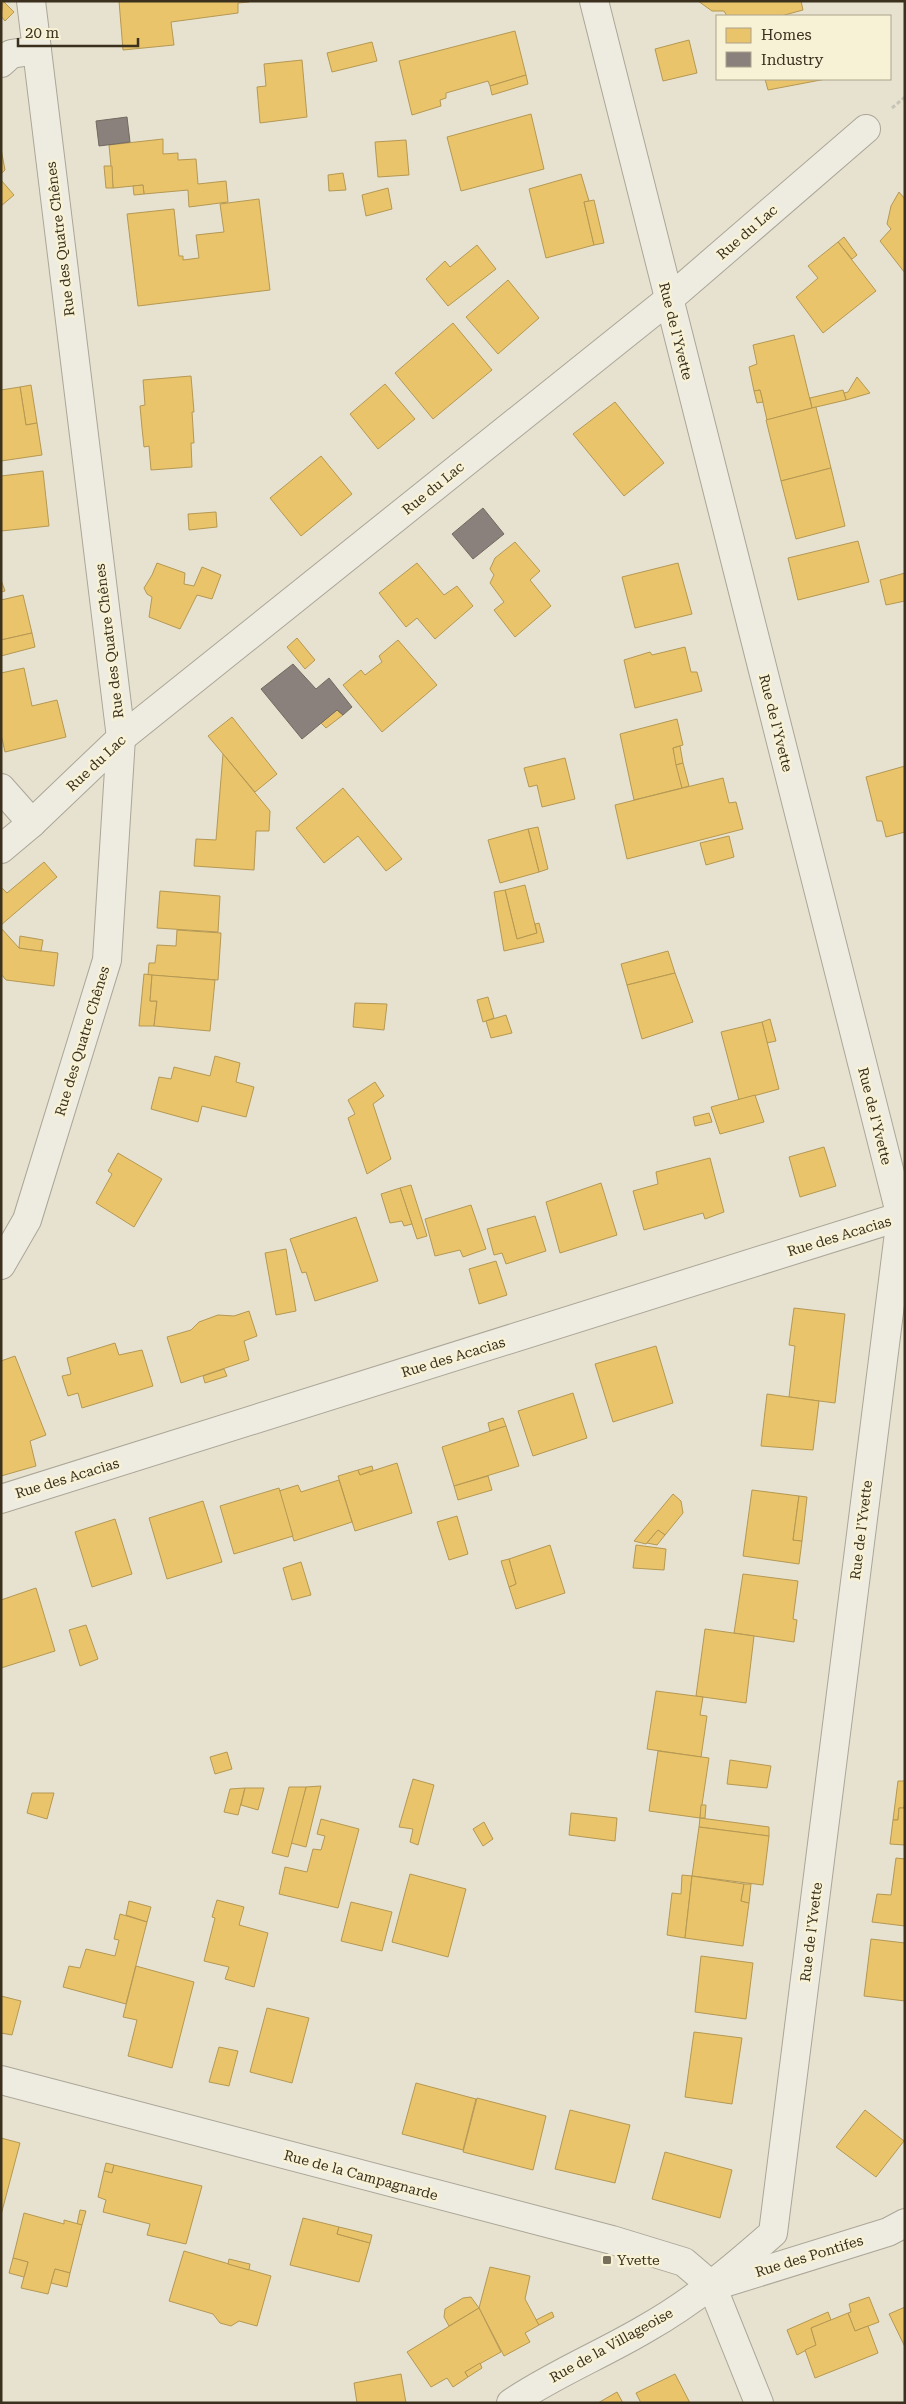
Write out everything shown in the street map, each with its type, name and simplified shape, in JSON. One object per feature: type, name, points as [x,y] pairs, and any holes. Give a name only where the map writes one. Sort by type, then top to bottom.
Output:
[{"type":"street","name":"Rue des Quatre Chênes","points":[[1,1265],[27,1220],[107,960],[121,738],[13,52],[32,1]]},
{"type":"street","name":"Rue de l'Yvette","points":[[594,1],[668,300],[903,1216],[773,2233],[712,2286]]},
{"type":"street","name":"Rue du Lac","points":[[1,849],[32,823],[121,738],[668,300],[866,129]]},
{"type":"street","points":[[1,788],[32,823]]},
{"type":"street","name":"Rue des Acacias","points":[[1,1499],[903,1216]]},
{"type":"street","name":"Rue de la Campagnarde","points":[[1,2080],[638,2247],[684,2262],[712,2286]]},
{"type":"street","name":"Rue des Pontifes","points":[[712,2286],[888,2232],[905,2223]]},
{"type":"street","points":[[712,2286],[759,2403]]},
{"type":"street","name":"Rue de la Villageoise","points":[[511,2403],[539,2384],[645,2329],[712,2286]]},
{"type":"building: Homes","points":[[3,1],[14,12],[5,21],[1,16]]},
{"type":"building: Homes","points":[[119,1],[249,2],[238,3],[238,13],[171,22],[174,45],[123,50]]},
{"type":"building: Homes","points":[[698,1],[801,1],[803,10],[785,15],[726,15],[724,11],[712,11]]},
{"type":"building: Homes","points":[[515,31],[526,75],[490,86],[488,81],[446,93],[446,98],[440,100],[441,106],[412,115],[399,61]]},
{"type":"building: Homes","points":[[689,40],[697,73],[663,81],[655,49]]},
{"type":"building: Homes","points":[[372,42],[377,61],[332,72],[327,53]]},
{"type":"building: Homes","points":[[302,60],[307,117],[260,123],[257,87],[266,86],[264,64]]},
{"type":"building: Homes","points":[[526,75],[528,84],[492,95],[490,86]]},
{"type":"building: Homes","points":[[765,80],[821,80],[768,90]]},
{"type":"building: Homes","points":[[531,114],[544,169],[461,191],[447,137]]},
{"type":"building: Homes","points":[[163,139],[163,154],[178,153],[178,160],[196,159],[198,184],[226,181],[228,202],[189,207],[188,190],[144,194],[143,185],[113,188],[109,145]]},
{"type":"building: Homes","points":[[406,140],[409,175],[378,177],[375,142]]},
{"type":"building: Homes","points":[[1,149],[5,170],[1,174]]},
{"type":"building: Homes","points":[[104,166],[112,166],[113,188],[106,188]]},
{"type":"building: Homes","points":[[343,173],[346,190],[329,191],[328,175]]},
{"type":"building: Homes","points":[[581,174],[589,201],[584,202],[594,245],[546,258],[529,189]]},
{"type":"building: Homes","points":[[1,180],[14,195],[1,206]]},
{"type":"building: Homes","points":[[143,185],[144,194],[134,195],[133,186]]},
{"type":"building: Homes","points":[[388,188],[392,209],[366,216],[362,195]]},
{"type":"building: Homes","points":[[899,192],[905,199],[905,273],[880,241],[891,229],[887,224],[891,206]]},
{"type":"building: Homes","points":[[259,199],[270,290],[138,306],[127,214],[174,209],[179,256],[183,256],[183,260],[199,258],[196,235],[224,232],[220,204]]},
{"type":"building: Homes","points":[[594,200],[604,243],[594,245],[584,202]]},
{"type":"building: Homes","points":[[844,237],[857,255],[852,259],[838,242]]},
{"type":"building: Homes","points":[[838,242],[876,291],[823,333],[796,297],[818,278],[808,266]]},
{"type":"building: Homes","points":[[477,245],[496,269],[448,306],[426,279],[445,261],[450,267]]},
{"type":"building: Homes","points":[[508,280],[539,318],[498,354],[466,317]]},
{"type":"building: Homes","points":[[453,323],[492,370],[433,419],[395,373]]},
{"type":"building: Homes","points":[[794,335],[812,408],[767,420],[760,390],[754,391],[749,367],[757,364],[753,345]]},
{"type":"building: Homes","points":[[191,376],[194,412],[192,412],[194,443],[191,443],[192,467],[151,470],[149,446],[144,447],[140,406],[145,405],[143,380]]},
{"type":"building: Homes","points":[[857,377],[870,393],[846,400],[844,393],[848,392]]},
{"type":"building: Homes","points":[[385,384],[415,419],[378,449],[350,414]]},
{"type":"building: Homes","points":[[31,385],[37,423],[26,425],[20,387]]},
{"type":"building: Homes","points":[[20,387],[26,425],[37,423],[42,455],[1,461],[1,390]]},
{"type":"building: Homes","points":[[760,390],[763,402],[757,403],[754,391]]},
{"type":"building: Homes","points":[[843,390],[846,400],[812,408],[810,398]]},
{"type":"building: Homes","points":[[615,402],[664,463],[624,496],[573,434]]},
{"type":"building: Homes","points":[[816,407],[831,468],[781,481],[766,420]]},
{"type":"building: Homes","points":[[321,456],[352,494],[301,536],[270,498]]},
{"type":"building: Homes","points":[[831,468],[845,526],[796,539],[781,481]]},
{"type":"building: Homes","points":[[43,471],[49,526],[1,531],[1,476]]},
{"type":"building: Homes","points":[[216,512],[217,527],[189,530],[188,514]]},
{"type":"building: Homes","points":[[858,541],[869,582],[798,600],[788,558]]},
{"type":"building: Homes","points":[[515,542],[540,571],[530,580],[551,606],[515,637],[494,610],[504,602],[490,583],[494,575],[490,569],[495,558]]},
{"type":"building: Homes","points":[[157,563],[185,573],[184,584],[194,586],[202,567],[221,575],[212,599],[197,595],[180,629],[149,617],[152,597],[147,594],[144,588]]},
{"type":"building: Homes","points":[[417,563],[444,595],[457,586],[473,606],[435,639],[417,618],[406,627],[379,593]]},
{"type":"building: Homes","points":[[678,563],[692,614],[635,628],[622,577]]},
{"type":"building: Homes","points":[[905,573],[905,601],[886,605],[880,580]]},
{"type":"building: Homes","points":[[1,580],[5,591],[1,592]]},
{"type":"building: Homes","points":[[23,595],[32,633],[1,640],[1,600]]},
{"type":"building: Homes","points":[[32,633],[35,647],[1,656],[1,640]]},
{"type":"building: Homes","points":[[297,638],[315,660],[305,669],[287,647]]},
{"type":"building: Homes","points":[[398,640],[437,685],[382,732],[343,685],[361,670],[365,675],[382,662],[379,656]]},
{"type":"building: Homes","points":[[685,647],[691,672],[697,672],[702,691],[635,708],[624,660],[650,652],[652,655]]},
{"type":"building: Homes","points":[[24,668],[32,706],[57,700],[66,737],[5,752],[1,734],[1,673]]},
{"type":"building: Homes","points":[[337,710],[343,715],[326,728],[321,723]]},
{"type":"building: Homes","points":[[232,717],[277,774],[255,792],[208,736]]},
{"type":"building: Homes","points":[[677,719],[683,745],[673,748],[682,788],[634,800],[620,734]]},
{"type":"building: Homes","points":[[680,746],[683,763],[676,765],[673,748]]},
{"type":"building: Homes","points":[[223,754],[270,811],[269,831],[256,831],[254,870],[194,866],[196,839],[216,840]]},
{"type":"building: Homes","points":[[565,758],[575,799],[542,807],[537,785],[529,787],[524,768]]},
{"type":"building: Homes","points":[[683,763],[689,786],[682,788],[676,765]]},
{"type":"building: Homes","points":[[905,766],[905,832],[886,837],[882,821],[877,821],[866,777]]},
{"type":"building: Homes","points":[[723,778],[729,803],[736,802],[743,829],[627,859],[615,805]]},
{"type":"building: Homes","points":[[343,788],[402,859],[386,871],[358,836],[324,863],[296,828]]},
{"type":"building: Homes","points":[[538,827],[548,869],[539,872],[528,829]]},
{"type":"building: Homes","points":[[528,829],[539,872],[500,883],[488,840]]},
{"type":"building: Homes","points":[[729,836],[734,857],[706,865],[700,843]]},
{"type":"building: Homes","points":[[44,862],[57,877],[1,925],[1,887],[7,893]]},
{"type":"building: Homes","points":[[525,885],[537,933],[517,939],[505,890]]},
{"type":"building: Homes","points":[[505,890],[517,939],[537,933],[535,924],[539,923],[544,942],[504,951],[494,892]]},
{"type":"building: Homes","points":[[160,891],[220,896],[218,932],[157,928]]},
{"type":"building: Homes","points":[[1,928],[19,948],[58,953],[54,986],[6,980],[1,974]]},
{"type":"building: Homes","points":[[177,930],[221,933],[218,980],[148,975],[149,963],[155,963],[157,945],[176,946]]},
{"type":"building: Homes","points":[[20,936],[43,940],[41,951],[19,948]]},
{"type":"building: Homes","points":[[668,951],[675,973],[627,985],[621,964]]},
{"type":"building: Homes","points":[[675,973],[693,1022],[642,1039],[627,985]]},
{"type":"building: Homes","points":[[144,974],[152,975],[150,1001],[157,1001],[154,1026],[139,1026]]},
{"type":"building: Homes","points":[[152,975],[215,980],[210,1031],[154,1026],[157,1001],[150,1001]]},
{"type":"building: Homes","points":[[488,997],[494,1018],[483,1022],[477,1000]]},
{"type":"building: Homes","points":[[355,1003],[387,1004],[384,1030],[353,1027]]},
{"type":"building: Homes","points":[[506,1015],[512,1033],[491,1038],[486,1021]]},
{"type":"building: Homes","points":[[770,1019],[776,1041],[767,1043],[762,1022]]},
{"type":"building: Homes","points":[[762,1022],[779,1089],[739,1100],[721,1032]]},
{"type":"building: Homes","points":[[215,1056],[240,1063],[236,1082],[254,1087],[246,1117],[202,1106],[198,1122],[151,1109],[159,1077],[171,1079],[174,1067],[210,1076]]},
{"type":"building: Homes","points":[[375,1082],[384,1096],[373,1104],[391,1159],[367,1174],[348,1118],[355,1114],[348,1100]]},
{"type":"building: Homes","points":[[755,1095],[764,1122],[720,1134],[711,1107]]},
{"type":"building: Homes","points":[[709,1113],[712,1122],[695,1126],[693,1117]]},
{"type":"building: Homes","points":[[824,1147],[836,1186],[800,1197],[789,1157]]},
{"type":"building: Homes","points":[[118,1153],[162,1179],[134,1227],[96,1203],[112,1174],[108,1171]]},
{"type":"building: Homes","points":[[710,1158],[724,1212],[705,1219],[703,1213],[644,1230],[633,1191],[658,1184],[656,1172]]},
{"type":"building: Homes","points":[[601,1183],[617,1235],[560,1253],[546,1202]]},
{"type":"building: Homes","points":[[411,1185],[427,1236],[417,1239],[400,1188]]},
{"type":"building: Homes","points":[[400,1188],[412,1224],[404,1226],[402,1221],[390,1223],[381,1194]]},
{"type":"building: Homes","points":[[471,1205],[486,1249],[463,1257],[460,1250],[435,1256],[425,1219]]},
{"type":"building: Homes","points":[[535,1216],[546,1251],[506,1264],[502,1253],[494,1255],[487,1229]]},
{"type":"building: Homes","points":[[356,1217],[378,1281],[315,1301],[306,1272],[302,1273],[290,1239]]},
{"type":"building: Homes","points":[[286,1249],[296,1311],[276,1315],[265,1253]]},
{"type":"building: Homes","points":[[496,1261],[507,1295],[479,1304],[469,1269]]},
{"type":"building: Homes","points":[[794,1308],[845,1314],[835,1403],[789,1397],[795,1346],[789,1345]]},
{"type":"building: Homes","points":[[249,1311],[257,1336],[244,1341],[249,1360],[181,1383],[167,1337],[191,1330],[199,1322],[218,1315],[234,1316]]},
{"type":"building: Homes","points":[[115,1343],[119,1355],[142,1350],[153,1386],[82,1408],[78,1393],[68,1396],[62,1376],[71,1374],[67,1358]]},
{"type":"building: Homes","points":[[656,1346],[673,1403],[613,1422],[595,1364]]},
{"type":"building: Homes","points":[[15,1356],[46,1435],[30,1441],[36,1466],[1,1476],[1,1361]]},
{"type":"building: Homes","points":[[224,1369],[227,1376],[205,1383],[203,1376]]},
{"type":"building: Homes","points":[[573,1393],[587,1438],[533,1456],[518,1411]]},
{"type":"building: Homes","points":[[767,1394],[819,1401],[813,1450],[761,1446]]},
{"type":"building: Homes","points":[[503,1418],[506,1426],[490,1431],[488,1423]]},
{"type":"building: Homes","points":[[506,1426],[519,1466],[454,1486],[442,1447]]},
{"type":"building: Homes","points":[[397,1463],[412,1513],[355,1531],[338,1476],[358,1470],[360,1475]]},
{"type":"building: Homes","points":[[372,1466],[373,1470],[360,1475],[358,1470]]},
{"type":"building: Homes","points":[[488,1476],[492,1490],[458,1500],[454,1486]]},
{"type":"building: Homes","points":[[339,1480],[352,1522],[294,1541],[279,1491],[298,1485],[301,1492]]},
{"type":"building: Homes","points":[[279,1488],[293,1536],[234,1554],[220,1506]]},
{"type":"building: Homes","points":[[752,1490],[799,1496],[793,1540],[802,1541],[799,1564],[743,1556]]},
{"type":"building: Homes","points":[[673,1494],[681,1501],[683,1513],[665,1535],[658,1530],[646,1544],[634,1541]]},
{"type":"building: Homes","points":[[799,1496],[807,1497],[802,1541],[793,1540]]},
{"type":"building: Homes","points":[[203,1501],[222,1562],[167,1579],[149,1518]]},
{"type":"building: Homes","points":[[457,1516],[468,1554],[449,1560],[437,1522]]},
{"type":"building: Homes","points":[[115,1519],[132,1574],[92,1587],[75,1532]]},
{"type":"building: Homes","points":[[658,1530],[665,1535],[657,1545],[647,1543]]},
{"type":"building: Homes","points":[[550,1545],[565,1593],[516,1609],[509,1587],[516,1584],[509,1559]]},
{"type":"building: Homes","points":[[636,1545],[666,1549],[664,1570],[633,1568]]},
{"type":"building: Homes","points":[[509,1559],[516,1584],[509,1587],[501,1561]]},
{"type":"building: Homes","points":[[301,1562],[311,1595],[292,1600],[283,1568]]},
{"type":"building: Homes","points":[[743,1574],[798,1581],[793,1619],[797,1620],[794,1642],[734,1633]]},
{"type":"building: Homes","points":[[36,1588],[55,1651],[1,1668],[1,1600]]},
{"type":"building: Homes","points":[[86,1625],[98,1659],[80,1666],[69,1630]]},
{"type":"building: Homes","points":[[705,1629],[754,1636],[746,1703],[696,1696]]},
{"type":"building: Homes","points":[[656,1691],[703,1697],[700,1715],[707,1716],[701,1757],[647,1749]]},
{"type":"building: Homes","points":[[658,1751],[709,1758],[700,1818],[649,1811]]},
{"type":"building: Homes","points":[[227,1752],[232,1769],[215,1774],[210,1757]]},
{"type":"building: Homes","points":[[730,1760],[771,1766],[767,1788],[727,1784]]},
{"type":"building: Homes","points":[[413,1779],[434,1785],[418,1845],[410,1842],[413,1829],[399,1827]]},
{"type":"building: Homes","points":[[898,1781],[905,1781],[904,1808],[899,1808],[898,1820],[893,1820]]},
{"type":"building: Homes","points":[[321,1786],[306,1847],[291,1843],[306,1787]]},
{"type":"building: Homes","points":[[289,1787],[306,1787],[288,1857],[272,1853]]},
{"type":"building: Homes","points":[[245,1788],[238,1815],[224,1812],[230,1789]]},
{"type":"building: Homes","points":[[245,1788],[264,1788],[258,1810],[241,1805]]},
{"type":"building: Homes","points":[[32,1793],[54,1793],[47,1819],[27,1813]]},
{"type":"building: Homes","points":[[905,1800],[905,1845],[890,1844],[893,1820],[898,1820],[899,1808],[904,1808]]},
{"type":"building: Homes","points":[[701,1805],[706,1805],[705,1818],[700,1818]]},
{"type":"building: Homes","points":[[571,1813],[617,1818],[615,1841],[569,1835]]},
{"type":"building: Homes","points":[[700,1818],[769,1827],[769,1836],[699,1827]]},
{"type":"building: Homes","points":[[321,1819],[359,1829],[338,1908],[279,1894],[285,1867],[307,1872],[313,1849],[321,1850],[325,1836],[317,1834]]},
{"type":"building: Homes","points":[[484,1822],[493,1839],[483,1846],[473,1829]]},
{"type":"building: Homes","points":[[699,1827],[769,1836],[763,1885],[692,1876]]},
{"type":"building: Homes","points":[[896,1858],[905,1859],[905,1926],[872,1922],[877,1894],[891,1895]]},
{"type":"building: Homes","points":[[410,1874],[466,1889],[448,1957],[392,1942]]},
{"type":"building: Homes","points":[[682,1875],[692,1876],[685,1938],[667,1935],[672,1893],[681,1894]]},
{"type":"building: Homes","points":[[692,1876],[744,1884],[741,1901],[749,1903],[743,1946],[685,1938]]},
{"type":"building: Homes","points":[[744,1884],[751,1884],[749,1903],[741,1901]]},
{"type":"building: Homes","points":[[217,1900],[244,1907],[239,1925],[268,1933],[254,1987],[225,1979],[229,1967],[204,1961],[215,1918],[212,1917]]},
{"type":"building: Homes","points":[[129,1901],[151,1907],[147,1922],[126,1915]]},
{"type":"building: Homes","points":[[351,1902],[392,1912],[382,1951],[341,1941]]},
{"type":"building: Homes","points":[[120,1914],[147,1922],[126,2004],[63,1987],[69,1966],[80,1968],[86,1949],[115,1956],[119,1940],[114,1939]]},
{"type":"building: Homes","points":[[871,1939],[905,1943],[905,2001],[864,1996]]},
{"type":"building: Homes","points":[[701,1956],[753,1963],[746,2019],[695,2012]]},
{"type":"building: Homes","points":[[136,1966],[194,1982],[172,2068],[128,2056],[137,2020],[123,2017]]},
{"type":"building: Homes","points":[[1,1996],[21,2001],[12,2035],[1,2033]]},
{"type":"building: Homes","points":[[267,2008],[309,2018],[292,2083],[250,2072]]},
{"type":"building: Homes","points":[[694,2032],[742,2038],[732,2104],[685,2097]]},
{"type":"building: Homes","points":[[219,2047],[238,2051],[229,2086],[209,2082]]},
{"type":"building: Homes","points":[[416,2083],[476,2099],[463,2150],[402,2134]]},
{"type":"building: Homes","points":[[477,2098],[546,2116],[533,2170],[463,2152]]},
{"type":"building: Homes","points":[[570,2110],[630,2125],[615,2183],[555,2169]]},
{"type":"building: Homes","points":[[865,2110],[904,2141],[876,2177],[836,2147]]},
{"type":"building: Homes","points":[[1,2138],[20,2143],[1,2215]]},
{"type":"building: Homes","points":[[665,2152],[732,2170],[720,2218],[652,2199]]},
{"type":"building: Homes","points":[[106,2163],[114,2165],[112,2173],[104,2171]]},
{"type":"building: Homes","points":[[114,2165],[202,2186],[186,2244],[147,2235],[150,2224],[103,2212],[106,2200],[98,2197],[104,2171],[112,2173]]},
{"type":"building: Homes","points":[[80,2210],[86,2211],[82,2225],[77,2224]]},
{"type":"building: Homes","points":[[24,2213],[64,2224],[64,2220],[82,2225],[70,2273],[55,2269],[48,2294],[21,2288],[28,2262],[13,2258]]},
{"type":"building: Homes","points":[[303,2218],[339,2227],[337,2234],[370,2243],[359,2282],[290,2265]]},
{"type":"building: Homes","points":[[339,2227],[372,2235],[370,2243],[337,2234]]},
{"type":"building: Homes","points":[[184,2251],[271,2276],[257,2326],[239,2321],[231,2326],[220,2323],[213,2314],[169,2301]]},
{"type":"building: Homes","points":[[13,2258],[28,2262],[24,2277],[9,2273]]},
{"type":"building: Homes","points":[[229,2259],[250,2264],[249,2270],[228,2264]]},
{"type":"building: Homes","points":[[490,2267],[530,2276],[525,2299],[539,2325],[525,2333],[530,2342],[504,2356],[479,2308]]},
{"type":"building: Homes","points":[[55,2269],[70,2273],[67,2287],[51,2283]]},
{"type":"building: Homes","points":[[471,2297],[479,2308],[449,2326],[444,2317],[445,2309],[463,2298]]},
{"type":"building: Homes","points":[[869,2297],[879,2322],[855,2331],[848,2313],[851,2312],[849,2304]]},
{"type":"building: Homes","points":[[905,2307],[905,2347],[889,2314]]},
{"type":"building: Homes","points":[[479,2308],[501,2352],[465,2372],[468,2377],[453,2387],[447,2378],[431,2387],[407,2352]]},
{"type":"building: Homes","points":[[552,2312],[554,2317],[539,2325],[536,2320]]},
{"type":"building: Homes","points":[[828,2312],[831,2320],[811,2328],[816,2345],[797,2355],[787,2330]]},
{"type":"building: Homes","points":[[848,2313],[855,2331],[868,2326],[878,2353],[815,2378],[805,2350],[816,2345],[811,2328]]},
{"type":"building: Homes","points":[[480,2363],[482,2368],[468,2377],[465,2372]]},
{"type":"building: Homes","points":[[401,2374],[406,2403],[357,2403],[354,2383]]},
{"type":"building: Homes","points":[[675,2374],[690,2403],[641,2403],[636,2393]]},
{"type":"building: Homes","points":[[617,2392],[623,2403],[598,2403]]},
{"type":"building: Industry","points":[[127,117],[130,142],[99,146],[96,121]]},
{"type":"building: Industry","points":[[483,508],[504,534],[473,559],[452,534]]},
{"type":"building: Industry","points":[[293,664],[316,689],[329,678],[352,707],[343,715],[337,710],[302,739],[261,689]]},
{"type":"place","name":"Yvette","points":[[607,2260]]}]
